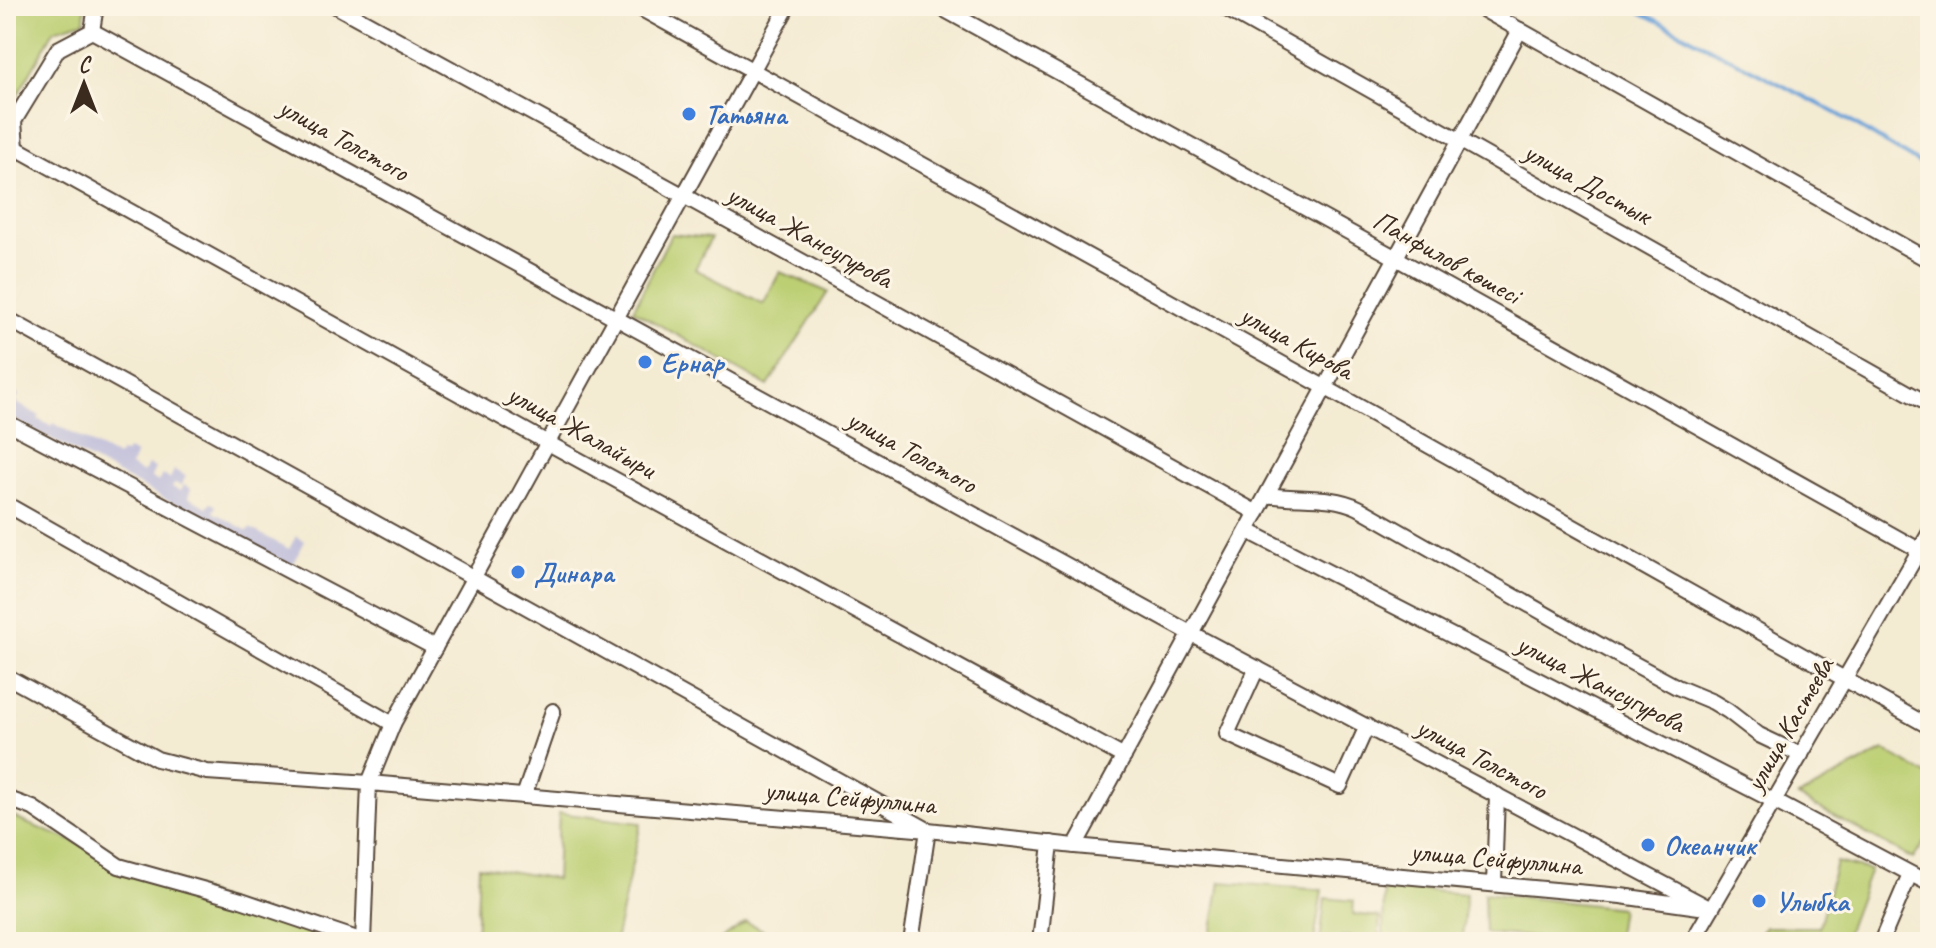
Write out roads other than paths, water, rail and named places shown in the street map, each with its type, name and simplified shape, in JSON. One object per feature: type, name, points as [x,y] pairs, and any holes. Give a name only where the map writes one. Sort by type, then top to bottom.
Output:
[{"type":"street","points":[[6,164],[14,121],[58,49],[92,31],[96,6]]},
{"type":"street","name":"улица Жансугурова","points":[[336,6],[1257,513]]},
{"type":"street","name":"улица Кирова","points":[[636,6],[1930,727]]},
{"type":"street","points":[[6,798],[33,808],[119,866],[241,900],[363,942],[369,783],[393,724],[788,6]]},
{"type":"street","name":"Панфилов көшесі","points":[[938,6],[1925,553]]},
{"type":"street","name":"улица Достык","points":[[1221,6],[1930,405]]},
{"type":"street","points":[[1477,6],[1930,261]]},
{"type":"street","points":[[1075,846],[1520,30]]},
{"type":"street","name":"улица Толстого","points":[[92,31],[1192,634],[1711,909]]},
{"type":"street","name":"улица Жалайыри","points":[[11,145],[1124,757]]},
{"type":"street","points":[[6,318],[928,830],[911,942]]},
{"type":"street","points":[[6,422],[435,648]]},
{"type":"street","points":[[1267,495],[1344,501],[1368,512],[1614,653],[1728,711],[1759,735],[1801,755]]},
{"type":"street","points":[[6,504],[393,724]]},
{"type":"street","name":"улица Жансугурова","points":[[1248,531],[1930,884]]},
{"type":"street","name":"улица Кастеева","points":[[1692,942],[1845,679],[1925,553],[1930,532]]},
{"type":"street","points":[[1257,668],[1227,734],[1340,786],[1367,726]]},
{"type":"street","name":"улица Сейфуллина","points":[[6,676],[157,759],[207,772],[928,830],[1621,896],[1711,909]]},
{"type":"street","points":[[524,796],[553,711]]},
{"type":"street","points":[[1494,884],[1497,795]]},
{"type":"street","points":[[1040,942],[1051,843]]},
{"type":"street","points":[[1881,942],[1910,874]]},
{"type":"waterway","points":[[1629,6],[1838,114],[1930,170]]},
{"type":"place","name":"Татьяна","points":[[689,114]]},
{"type":"place","name":"Ернар","points":[[645,362]]},
{"type":"place","name":"Динара","points":[[518,572]]},
{"type":"place","name":"Океанчик","points":[[1648,845]]},
{"type":"place","name":"Улыбка","points":[[1759,901]]}]
